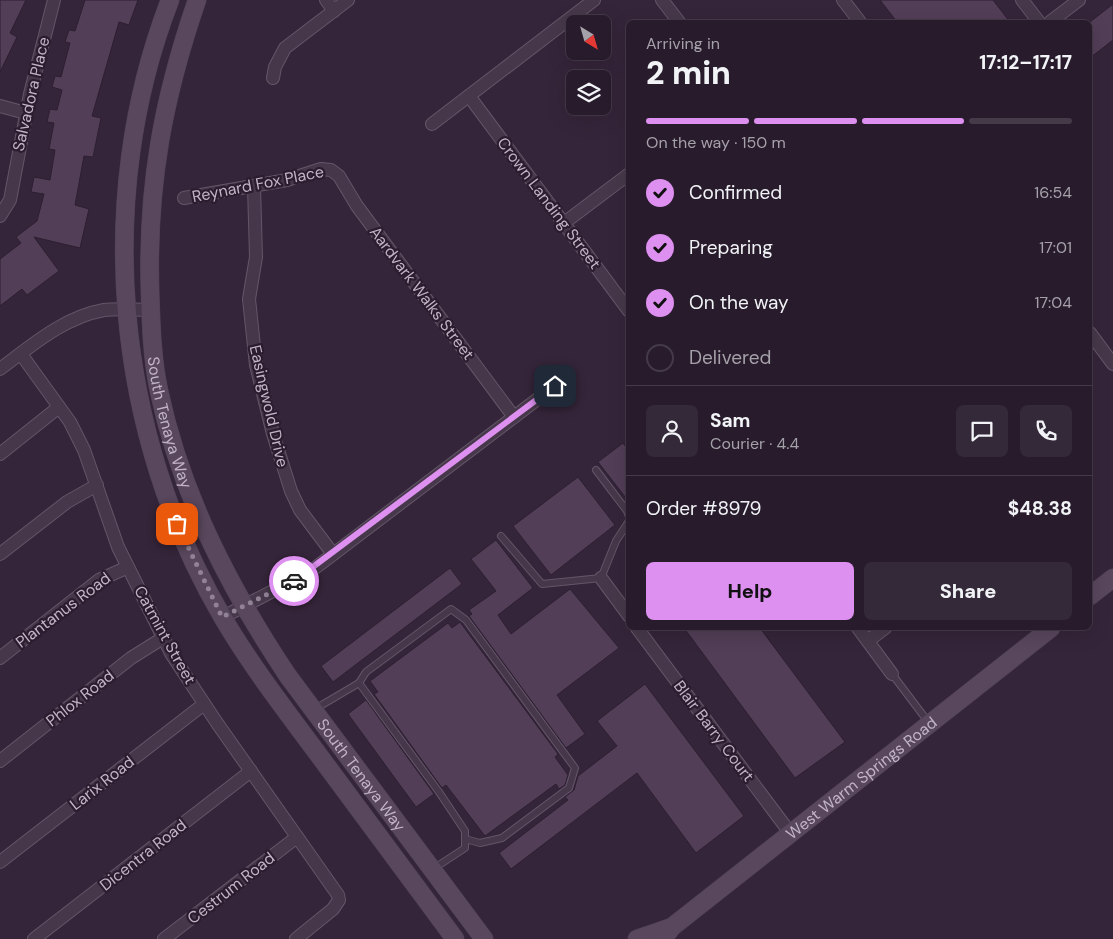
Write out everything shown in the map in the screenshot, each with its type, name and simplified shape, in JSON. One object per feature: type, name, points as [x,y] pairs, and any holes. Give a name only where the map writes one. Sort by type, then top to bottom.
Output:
[{"type":"street","name":"Salvadora Place","points":[[0,216],[5,212],[10,200],[26,113],[54,0]]},
{"type":"street","name":"South Tenaya Way","points":[[170,0],[158,32],[136,116],[125,202],[127,310],[142,410],[154,459],[183,540],[222,617],[269,688],[455,939]]},
{"type":"street","name":"South Tenaya Way","points":[[197,0],[170,84],[156,156],[150,211],[151,310],[159,391],[177,453],[205,531],[243,607],[313,711],[484,939]]},
{"type":"street","points":[[326,0],[334,11]]},
{"type":"street","points":[[273,78],[275,67],[285,48],[348,0]]},
{"type":"street","points":[[432,124],[594,0]]},
{"type":"street","points":[[662,0],[677,20]]},
{"type":"street","points":[[843,0],[858,20]]},
{"type":"street","points":[[1022,0],[1037,20]]},
{"type":"street","points":[[1053,20],[1079,0]]},
{"type":"street","name":"Crown Landing Street","points":[[469,96],[626,307]]},
{"type":"street","points":[[0,106],[26,113]]},
{"type":"street","name":"Reynard Fox Place","points":[[184,198],[303,176],[321,168],[331,170]]},
{"type":"street","name":"Aardvark Walks Street","points":[[331,170],[339,176],[357,206],[514,417]]},
{"type":"street","points":[[564,223],[626,176]]},
{"type":"street","name":"Easingwold Drive","points":[[254,186],[256,256],[249,299],[256,365],[273,434],[291,492],[300,510],[332,554]]},
{"type":"street","points":[[0,369],[49,333],[83,316],[104,310],[151,310]]},
{"type":"street","points":[[1092,336],[1113,364]]},
{"type":"street","name":"Catmint Street","points":[[20,354],[70,422],[84,450],[118,547],[163,638],[204,704],[338,895],[339,900],[333,909],[296,939]]},
{"type":"street","points":[[222,617],[293,582],[568,376]]},
{"type":"street","points":[[0,454],[59,407]]},
{"type":"street","points":[[0,554],[66,502],[97,486]]},
{"type":"street","name":"Plantanus Road","points":[[0,658],[99,580],[128,567]]},
{"type":"street","points":[[601,578],[626,612]]},
{"type":"street","points":[[1092,594],[1113,578]]},
{"type":"street","name":"Blair Barry Court","points":[[638,630],[791,834]]},
{"type":"street","points":[[860,630],[892,674]]},
{"type":"street","points":[[868,641],[882,630]]},
{"type":"street","name":"West Warm Springs Road","points":[[636,939],[667,933],[1048,630]]},
{"type":"street","name":"Phlox Road","points":[[0,760],[132,658],[163,638]]},
{"type":"street","name":"Larix Road","points":[[0,862],[204,704]]},
{"type":"street","name":"Dicentra Road","points":[[34,939],[251,771]]},
{"type":"street","name":"Cestrum Road","points":[[164,939],[297,836]]},
{"type":"lane","points":[[596,470],[626,510]]},
{"type":"lane","points":[[501,536],[542,584],[601,578],[616,541],[626,526]]},
{"type":"lane","points":[[313,711],[358,683],[366,672],[451,609],[466,620],[575,768],[569,788],[502,838],[480,843],[465,839]]},
{"type":"lane","points":[[892,674],[930,724]]},
{"type":"lane","points":[[358,683],[439,792],[465,831],[465,848],[432,870]]},
{"type":"building","points":[[0,0],[26,0],[10,33],[17,37],[0,72]]},
{"type":"building","points":[[85,0],[138,0],[129,25],[119,22],[92,116],[101,118],[93,157],[84,156],[75,205],[89,209],[80,248],[34,237],[59,271],[27,295],[22,289],[0,306],[0,259],[21,243],[16,237],[37,221],[44,194],[31,192],[34,177],[50,180],[55,150],[49,149],[54,123],[47,122],[50,109],[57,110],[62,90],[52,87],[55,76],[61,77],[70,43],[65,42],[69,30],[75,31]]},
{"type":"building","points":[[880,0],[993,0],[1008,20],[895,20]]},
{"type":"building","points":[[1113,4],[1113,40],[1092,56],[1092,20]]},
{"type":"building","points":[[623,443],[626,447],[626,498],[598,462]]},
{"type":"building","points":[[578,477],[615,525],[551,575],[513,526]]},
{"type":"building","points":[[496,540],[533,588],[498,615],[511,634],[570,589],[619,648],[557,695],[585,734],[566,748],[469,616],[472,614],[469,610],[496,591],[471,559]]},
{"type":"building","points":[[450,568],[462,584],[333,682],[321,666]]},
{"type":"building","points":[[460,622],[558,754],[555,757],[568,775],[565,785],[559,789],[556,784],[485,836],[446,785],[442,788],[374,694],[378,692],[370,681],[448,623],[452,628]]},
{"type":"building","points":[[685,630],[761,630],[845,742],[795,778]]},
{"type":"building","points":[[645,684],[744,816],[696,853],[637,773],[511,869],[499,853],[568,800],[565,797],[574,790],[578,776],[617,746],[597,721]]},
{"type":"building","points":[[366,700],[434,794],[416,807],[348,714]]},
{"type":"way so far","points":[[177,524],[183,540],[222,617],[294,581]]},
{"type":"route","points":[[294,581],[311,571],[555,386]]}]
